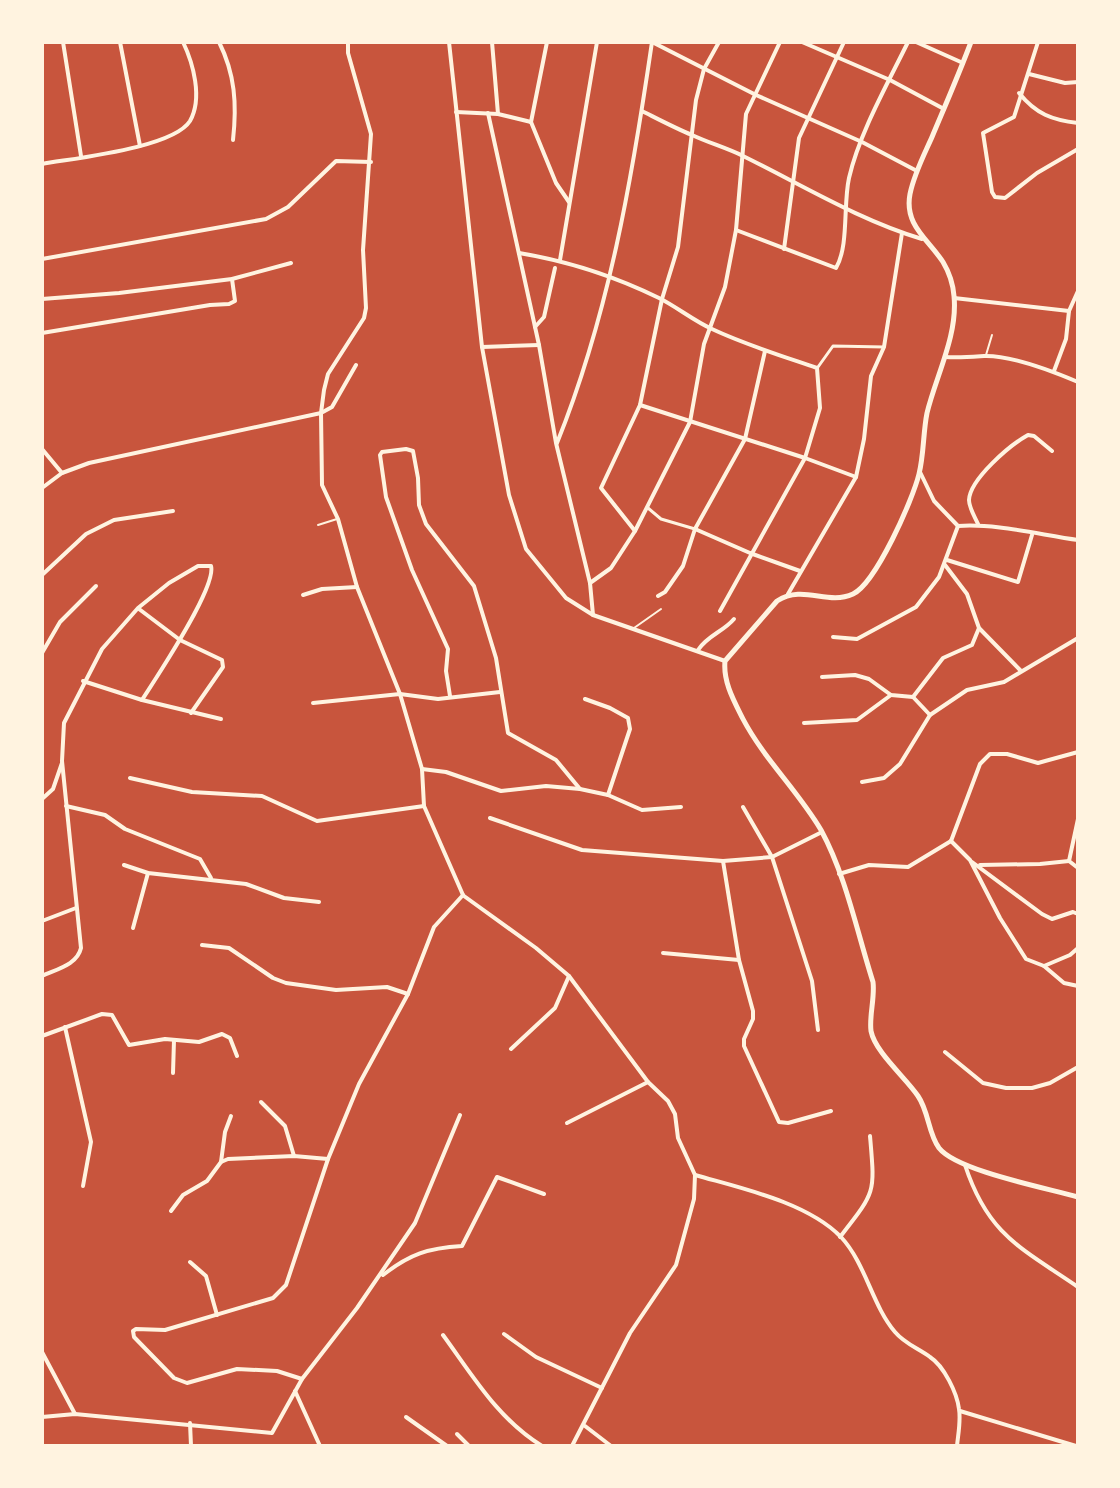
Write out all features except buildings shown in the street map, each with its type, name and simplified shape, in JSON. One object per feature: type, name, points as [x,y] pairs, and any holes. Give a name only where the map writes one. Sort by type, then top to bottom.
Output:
[{"type":"street","points":[[63,42],[81,156]]},
{"type":"street","points":[[120,42],[140,146]]},
{"type":"street","points":[[42,164],[169,138],[189,122],[196,101],[192,60],[183,42]]},
{"type":"street","points":[[219,42],[230,63],[237,105],[233,140]]},
{"type":"street","points":[[348,42],[348,53],[371,134],[363,250],[366,308],[364,318],[328,374],[321,413],[322,485],[338,519],[357,587],[400,694],[422,769],[424,806],[463,895],[569,976],[648,1082],[668,1101],[675,1114],[678,1138],[691,1160],[695,1175],[694,1199],[676,1265],[630,1333],[572,1446]]},
{"type":"street","points":[[449,42],[482,347],[509,495],[526,549],[566,598],[593,615],[725,661]]},
{"type":"street","points":[[492,42],[498,114]]},
{"type":"street","points":[[547,42],[531,122],[556,183],[569,203]]},
{"type":"street","points":[[560,260],[597,42]]},
{"type":"street","points":[[556,443],[580,386],[611,276],[652,42],[917,171]]},
{"type":"street","points":[[635,531],[601,488],[640,405],[662,299],[678,247],[696,100],[704,69],[719,42]]},
{"type":"street","points":[[590,583],[611,568],[635,531],[690,422],[701,358],[725,287],[736,230],[746,114],[780,42]]},
{"type":"street","points":[[802,42],[890,80],[944,109]]},
{"type":"street","points":[[784,249],[799,138],[844,42]]},
{"type":"street","points":[[736,230],[836,268],[842,259],[844,207],[854,161],[908,42]]},
{"type":"street","points":[[916,42],[963,63]]},
{"type":"street","points":[[971,42],[909,196],[911,219],[922,239],[942,261],[950,276],[954,298],[953,324],[927,416],[920,472],[909,507],[870,577],[855,594],[833,598],[788,594],[777,601],[725,661],[724,670],[733,701],[751,734],[822,832],[839,874],[873,982],[875,995],[871,1028],[874,1040],[919,1097],[927,1113],[934,1141],[942,1152],[965,1165],[1078,1197]]},
{"type":"street","points":[[1038,42],[1029,74],[1019,93],[1014,117],[983,133],[992,192],[1000,200],[1078,149]]},
{"type":"street","points":[[1029,74],[1065,83],[1078,82]]},
{"type":"street","points":[[1019,93],[1043,116],[1078,123]]},
{"type":"street","points":[[642,111],[690,135],[742,155],[793,184],[922,239]]},
{"type":"street","points":[[456,112],[498,114],[531,122]]},
{"type":"street","points":[[488,113],[539,345],[556,443],[590,583],[593,615]]},
{"type":"street","points":[[42,259],[73,256],[266,219],[288,207],[336,161],[371,162]]},
{"type":"street","points":[[788,594],[856,477],[871,376],[884,347],[902,233]]},
{"type":"street","points":[[519,253],[560,260],[611,276],[662,299],[710,328],[817,368]]},
{"type":"street","points":[[42,299],[232,279],[291,263]]},
{"type":"street","points":[[535,327],[544,317],[555,268]]},
{"type":"street","points":[[42,333],[229,304],[235,301],[232,279]]},
{"type":"street","points":[[1054,371],[1066,339],[1069,311],[1078,291]]},
{"type":"street","points":[[954,298],[1069,311]]},
{"type":"street","points":[[482,347],[539,345]]},
{"type":"street","points":[[720,611],[805,458],[820,408],[817,368],[833,346],[884,347]]},
{"type":"street","points":[[658,596],[665,592],[683,566],[695,529],[745,439],[765,351]]},
{"type":"street","points":[[944,356],[970,359],[986,356],[1054,371],[1078,382]]},
{"type":"street","points":[[42,488],[62,473],[89,463],[321,413],[332,407],[356,365]]},
{"type":"street","points":[[640,405],[856,477]]},
{"type":"street","points":[[978,524],[969,502],[972,488],[982,474],[1028,435],[1034,436],[1052,451]]},
{"type":"street","points":[[42,449],[62,473]]},
{"type":"street","points":[[450,696],[446,671],[448,649],[412,570],[386,497],[382,452],[413,451],[426,524],[474,586],[496,658],[508,733],[556,760],[580,789]]},
{"type":"street","points":[[920,472],[934,501],[958,526]]},
{"type":"street","points":[[648,508],[661,519],[695,529],[800,571]]},
{"type":"street","points":[[42,575],[86,534],[114,520],[173,511]]},
{"type":"street","points":[[958,526],[978,524],[1078,540]]},
{"type":"street","points":[[833,637],[857,639],[916,607],[939,577],[958,526]]},
{"type":"street","points":[[946,563],[1018,582],[1032,535]]},
{"type":"street","points":[[946,563],[967,594],[979,628],[1021,671]]},
{"type":"street","points":[[42,976],[79,957],[81,948],[62,761],[64,723],[102,649],[138,608],[169,583],[198,566],[211,566],[211,578],[180,640],[142,700]]},
{"type":"street","points":[[42,653],[60,622],[96,586]]},
{"type":"street","points":[[303,595],[322,589],[357,587]]},
{"type":"street","points":[[138,608],[180,640],[224,663],[191,713]]},
{"type":"street","points":[[698,650],[705,640],[726,628],[734,619]]},
{"type":"street","points":[[913,697],[943,658],[972,645],[979,628]]},
{"type":"street","points":[[862,782],[884,778],[900,764],[930,715],[967,690],[1004,682],[1078,638]]},
{"type":"street","points":[[822,677],[855,675],[869,679],[891,695],[913,697],[930,715]]},
{"type":"street","points":[[83,681],[142,700],[221,719]]},
{"type":"street","points":[[313,703],[400,694],[438,699],[500,692]]},
{"type":"street","points":[[804,723],[857,720],[891,695]]},
{"type":"street","points":[[585,699],[628,718],[630,729],[608,795]]},
{"type":"street","points":[[839,874],[869,865],[908,867],[951,841],[980,764],[990,754],[1007,754],[1038,763],[1078,752]]},
{"type":"street","points":[[42,799],[53,789],[62,761]]},
{"type":"street","points":[[422,769],[446,772],[501,791],[546,786],[580,789],[608,795],[642,810],[681,807]]},
{"type":"street","points":[[130,778],[192,792],[262,796],[317,821],[424,806]]},
{"type":"street","points":[[66,806],[105,815],[125,829],[200,859],[211,878]]},
{"type":"street","points":[[743,807],[772,857],[812,981],[818,1030]]},
{"type":"street","points":[[490,818],[582,850],[723,861],[772,857],[822,832]]},
{"type":"street","points":[[1069,861],[1078,819]]},
{"type":"street","points":[[951,841],[970,860],[1052,919],[1073,912],[1078,914]]},
{"type":"street","points":[[970,860],[1000,918],[1026,959],[1044,966],[1064,983],[1078,986]]},
{"type":"street","points":[[723,861],[739,960],[753,1019],[744,1046],[779,1122],[788,1123],[831,1111]]},
{"type":"street","points":[[977,865],[1069,861],[1078,868]]},
{"type":"street","points":[[124,865],[148,873],[246,884],[284,898],[319,902]]},
{"type":"street","points":[[133,928],[148,873]]},
{"type":"street","points":[[302,1379],[277,1371],[237,1369],[187,1383],[174,1378],[134,1337],[133,1331],[165,1330],[217,1315],[273,1298],[286,1285],[328,1159],[359,1084],[408,994],[434,927],[463,895]]},
{"type":"street","points":[[42,921],[76,908]]},
{"type":"street","points":[[202,945],[229,948],[273,978],[286,983],[336,990],[387,987],[408,994]]},
{"type":"street","points":[[1044,966],[1070,955],[1078,948]]},
{"type":"street","points":[[663,953],[739,960]]},
{"type":"street","points":[[511,1049],[555,1008],[569,976]]},
{"type":"street","points":[[42,1036],[102,1014],[112,1015],[129,1045],[165,1039],[199,1042],[222,1034],[230,1038],[237,1056]]},
{"type":"street","points":[[65,1027],[91,1142],[83,1186]]},
{"type":"street","points":[[173,1073],[174,1040]]},
{"type":"street","points":[[945,1052],[983,1083],[1006,1088],[1032,1088],[1050,1083],[1078,1067]]},
{"type":"street","points":[[567,1123],[648,1082]]},
{"type":"street","points":[[261,1102],[285,1126],[294,1156]]},
{"type":"street","points":[[42,1417],[75,1414],[272,1433],[302,1379],[415,1223],[460,1115]]},
{"type":"street","points":[[171,1211],[183,1195],[207,1181],[221,1162],[225,1132],[231,1116]]},
{"type":"street","points":[[840,1237],[872,1192],[870,1136]]},
{"type":"street","points":[[221,1162],[228,1159],[294,1156],[328,1159]]},
{"type":"street","points":[[965,1165],[974,1194],[1004,1236],[1078,1287]]},
{"type":"street","points":[[695,1175],[772,1197],[807,1214],[840,1237],[869,1283],[886,1319],[906,1343],[931,1357],[945,1375],[960,1411],[957,1446]]},
{"type":"street","points":[[377,1278],[402,1260],[431,1248],[462,1246],[497,1177],[544,1194]]},
{"type":"street","points":[[190,1262],[206,1276],[217,1315]]},
{"type":"street","points":[[504,1334],[536,1357],[602,1388]]},
{"type":"street","points":[[443,1335],[505,1419],[542,1446]]},
{"type":"street","points":[[42,1352],[75,1414]]},
{"type":"street","points":[[295,1391],[320,1446]]},
{"type":"street","points":[[960,1411],[1076,1446]]},
{"type":"street","points":[[406,1417],[447,1446]]},
{"type":"street","points":[[190,1423],[191,1446]]},
{"type":"street","points":[[584,1425],[610,1444]]},
{"type":"street","points":[[457,1434],[469,1446]]},
{"type":"street","points":[[601,1446],[610,1444]]},
{"type":"lane","points":[[986,356],[992,335]]},
{"type":"lane","points":[[318,525],[338,519]]},
{"type":"lane","points":[[634,628],[661,609]]}]
